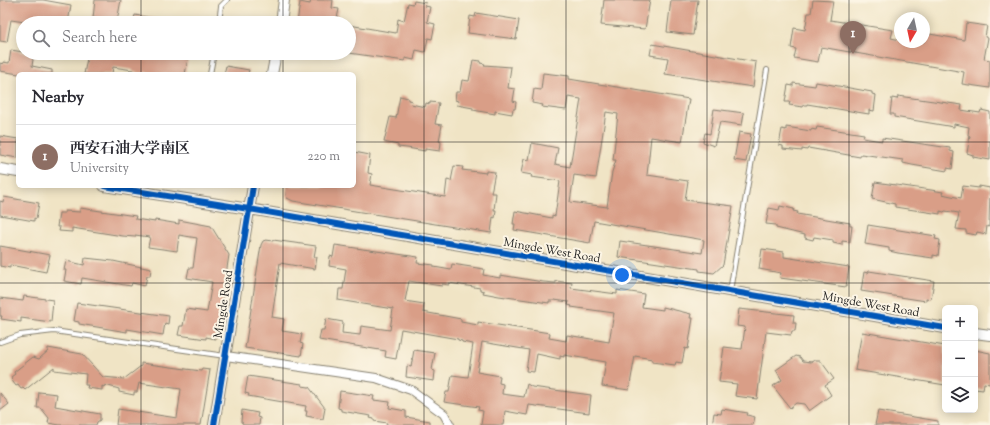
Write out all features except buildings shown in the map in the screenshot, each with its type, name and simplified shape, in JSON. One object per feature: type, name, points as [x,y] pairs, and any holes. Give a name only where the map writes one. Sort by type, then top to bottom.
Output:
[{"type":"street","points":[[282,16],[284,0]]},
{"type":"street","points":[[272,72],[275,60]]},
{"type":"street","points":[[0,169],[16,172]]},
{"type":"street","name":"Mingde West Road","points":[[117,188],[249,209],[942,327]]},
{"type":"street","name":"Mingde Road","points":[[214,425],[253,188]]},
{"type":"street","points":[[978,333],[990,335]]},
{"type":"street","points":[[226,356],[376,378],[411,390],[444,414],[450,425]]},
{"type":"lane","points":[[220,16],[221,6],[227,0]]},
{"type":"lane","points":[[210,72],[213,60]]},
{"type":"lane","points":[[730,292],[767,70]]},
{"type":"lane","points":[[0,342],[20,335],[54,331],[226,356]]},
{"type":"cycle path","points":[[117,188],[249,209],[942,327]]},
{"type":"cycle path","points":[[214,425],[253,188]]},
{"type":"place","name":"西安石油大学南区","points":[[853,54]]}]
